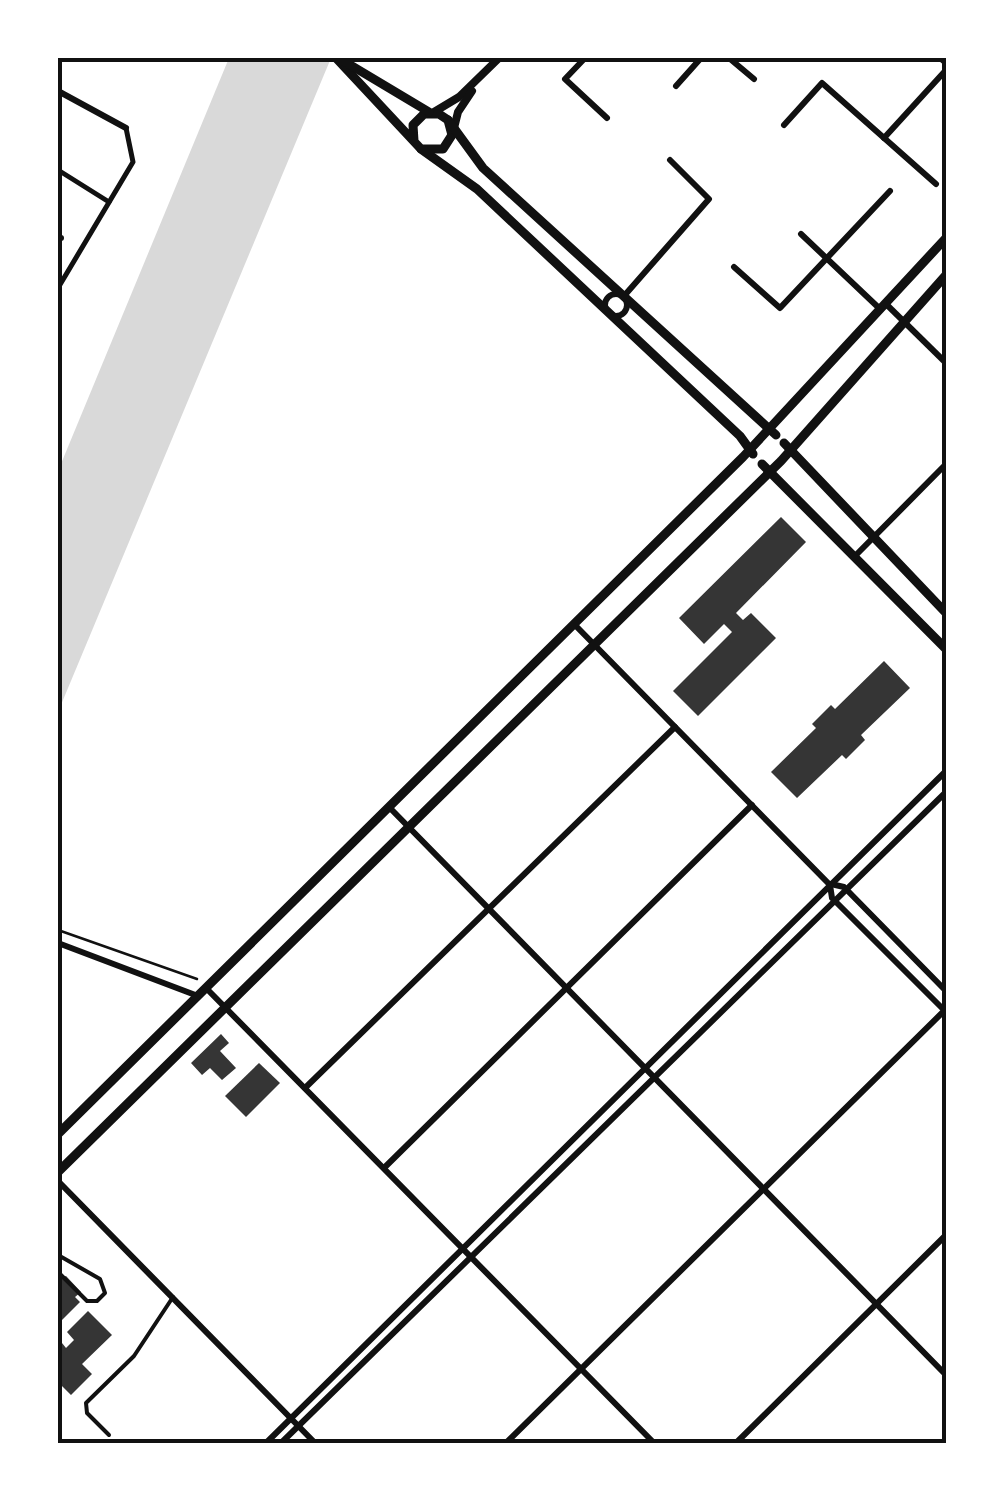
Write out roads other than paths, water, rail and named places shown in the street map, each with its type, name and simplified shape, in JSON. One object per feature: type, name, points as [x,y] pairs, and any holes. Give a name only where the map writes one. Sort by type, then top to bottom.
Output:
[{"type":"main road","points":[[337,58],[432,112],[451,128],[483,168],[623,297],[761,440],[768,467],[946,649]]},
{"type":"main road","points":[[337,58],[417,145],[477,189],[608,312],[761,440],[786,448],[946,613]]},
{"type":"main road","points":[[417,145],[416,120],[432,112]]},
{"type":"main road","points":[[417,145],[443,149],[451,128]]},
{"type":"main road","points":[[58,1134],[202,987],[761,440],[946,238]]},
{"type":"main road","points":[[58,1172],[594,644],[768,467],[946,275]]},
{"type":"street","points":[[451,128],[460,107],[499,58]]},
{"type":"street","points":[[585,58],[565,79],[607,118]]},
{"type":"street","points":[[676,86],[701,58]]},
{"type":"street","points":[[729,58],[754,79]]},
{"type":"street","points":[[884,138],[944,61]]},
{"type":"street","points":[[432,112],[483,75]]},
{"type":"street","points":[[784,125],[822,84],[936,184]]},
{"type":"street","points":[[58,92],[126,128],[133,162],[58,288]]},
{"type":"street","points":[[623,297],[616,294],[607,299],[608,312],[624,312],[623,297],[709,199],[670,160]]},
{"type":"street","points":[[58,170],[109,202]]},
{"type":"street","points":[[734,266],[780,308],[890,191]]},
{"type":"street","points":[[801,234],[946,363]]},
{"type":"street","points":[[855,556],[946,464]]},
{"type":"street","points":[[574,624],[830,884]]},
{"type":"street","points":[[305,1088],[675,726]]},
{"type":"street","points":[[265,1444],[946,772]]},
{"type":"street","points":[[280,1444],[946,792]]},
{"type":"street","points":[[384,1168],[752,805]]},
{"type":"street","points":[[389,806],[946,1375]]},
{"type":"street","points":[[830,884],[838,883],[846,890],[946,991]]},
{"type":"street","points":[[506,1444],[946,1011],[835,901],[829,893],[830,884]]},
{"type":"street","points":[[58,943],[202,987],[655,1444]]},
{"type":"street","points":[[58,1180],[316,1444]]},
{"type":"street","points":[[734,1444],[946,1235]]},
{"type":"lane","points":[[58,1255],[100,1280],[105,1293],[97,1301],[87,1301],[58,1272]]},
{"type":"lane","points":[[108,1435],[87,1413],[86,1403],[129,1361],[172,1297]]}]
